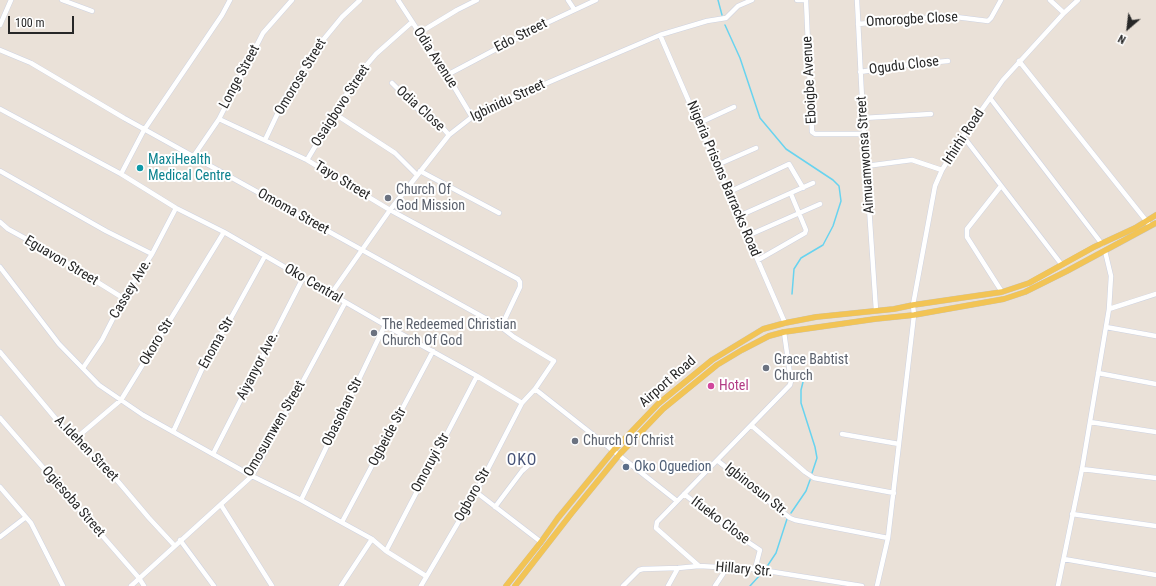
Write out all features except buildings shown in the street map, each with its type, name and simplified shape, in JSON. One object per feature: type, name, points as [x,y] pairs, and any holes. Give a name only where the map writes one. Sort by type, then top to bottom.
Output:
[{"type":"main road","name":"Airport Road","points":[[506,586],[558,518],[613,451],[658,404],[712,360],[762,329],[816,317],[894,309],[1002,292],[1029,283],[1135,228],[1156,215]]},
{"type":"main road","name":"Airport Road","points":[[515,586],[619,455],[663,409],[717,365],[742,350],[769,336],[784,332],[874,319],[914,315],[1004,299],[1025,292],[1067,271],[1153,224]]},
{"type":"street","points":[[0,25],[11,0]]},
{"type":"street","points":[[62,0],[92,11]]},
{"type":"street","points":[[121,174],[144,130],[222,15],[230,0]]},
{"type":"street","name":"Longe Street","points":[[193,157],[219,118],[263,33],[292,0]]},
{"type":"street","name":"Omorose Street","points":[[265,140],[284,100],[314,50],[342,17],[360,0]]},
{"type":"street","name":"Odia Avenue","points":[[398,0],[472,116]]},
{"type":"street","points":[[419,33],[477,0]]},
{"type":"street","points":[[568,0],[574,9]]},
{"type":"street","name":"Edo Street","points":[[447,75],[574,9],[596,0]]},
{"type":"street","name":"Igbinidu Street","points":[[331,294],[390,210],[449,135],[472,116],[485,112],[517,96],[660,35],[707,21],[726,18],[738,6],[752,0]]},
{"type":"street","points":[[797,0],[806,0]]},
{"type":"street","name":"Eboigbe Avenue","points":[[806,0],[812,132],[815,134],[864,134]]},
{"type":"street","name":"Aimuamwonsa Street","points":[[857,0],[860,72],[876,310]]},
{"type":"street","name":"Omorogbe Close","points":[[858,24],[948,16],[988,21],[1001,0]]},
{"type":"street","points":[[1050,0],[1064,13]]},
{"type":"street","name":"Irhirhi Road","points":[[877,586],[888,538],[894,493],[914,315],[913,305],[935,186],[942,170],[963,136],[1002,80],[1078,0]]},
{"type":"street","name":"Osaigbovo Street","points":[[307,160],[358,75],[376,54],[412,22]]},
{"type":"street","name":"Nigeria Prisons Barracks Road","points":[[660,35],[785,323]]},
{"type":"street","name":"Omoma Street","points":[[0,50],[31,63],[144,130],[501,327],[514,337],[554,360],[535,389]]},
{"type":"street","name":"Ogudu Close","points":[[860,72],[906,65],[948,61]]},
{"type":"street","points":[[1019,61],[1146,221],[1153,224]]},
{"type":"street","name":"Odia Close","points":[[392,82],[422,113],[433,117],[449,135]]},
{"type":"street","points":[[990,98],[1102,244]]},
{"type":"street","points":[[698,124],[734,107]]},
{"type":"street","name":"Oko Central","points":[[0,109],[121,174],[176,208],[224,232],[345,303],[433,351],[522,403]]},
{"type":"street","points":[[335,114],[395,153],[419,173],[499,213]]},
{"type":"street","points":[[863,118],[931,114]]},
{"type":"street","name":"Tayo Street","points":[[219,118],[307,160],[390,210],[518,279],[520,282],[520,287],[501,327]]},
{"type":"street","points":[[963,136],[1062,265]]},
{"type":"street","points":[[717,166],[756,148]]},
{"type":"street","points":[[866,166],[912,160],[942,170]]},
{"type":"street","points":[[729,192],[789,164],[803,188]]},
{"type":"street","points":[[0,170],[106,231],[152,254]]},
{"type":"street","points":[[739,216],[813,184]]},
{"type":"street","points":[[1002,186],[967,229],[968,237],[1002,292]]},
{"type":"street","points":[[758,260],[805,233],[806,230],[791,194]]},
{"type":"street","points":[[747,236],[820,204]]},
{"type":"street","name":"Cassey Ave.","points":[[83,368],[102,340],[123,298],[152,254],[176,208]]},
{"type":"street","name":"Eguavon Street","points":[[0,222],[8,229],[41,247],[123,298]]},
{"type":"street","name":"Okoro Str","points":[[75,439],[121,400],[224,232]]},
{"type":"street","points":[[1058,586],[1082,469],[1109,309],[1111,276],[1105,251]]},
{"type":"street","name":"Enoma Str","points":[[173,432],[208,356],[265,256]]},
{"type":"street","points":[[0,267],[59,344],[99,385],[143,415],[173,432],[252,476],[301,500],[372,539],[386,551],[426,576]]},
{"type":"street","name":"Aiyanyor Ave.","points":[[213,454],[303,278]]},
{"type":"street","points":[[1109,309],[1156,294]]},
{"type":"street","name":"Omosumwen Street","points":[[131,586],[174,545],[252,476],[345,303]]},
{"type":"street","name":"Obasohan Str","points":[[301,500],[385,325]]},
{"type":"street","points":[[1106,327],[1156,336]]},
{"type":"street","points":[[522,403],[535,389],[678,501],[790,385],[791,381],[784,332]]},
{"type":"street","name":"Ogbeide Str","points":[[342,522],[433,351]]},
{"type":"street","name":"A.Idehen Street","points":[[0,352],[61,425],[116,479],[174,545]]},
{"type":"street","points":[[1098,373],[1156,384]]},
{"type":"street","name":"Omoruyi Str","points":[[386,551],[477,376]]},
{"type":"street","name":"Ogboro Str","points":[[421,586],[476,492],[522,403]]},
{"type":"street","name":"Ogiesoba Street","points":[[0,418],[140,578],[144,586]]},
{"type":"street","points":[[1090,422],[1156,432]]},
{"type":"street","points":[[752,426],[814,478],[894,493]]},
{"type":"street","points":[[842,434],[899,444]]},
{"type":"street","name":"Igbinosun Str.","points":[[718,461],[790,518],[888,538]]},
{"type":"street","points":[[495,507],[522,471],[531,463]]},
{"type":"street","points":[[1082,469],[1156,478]]},
{"type":"street","points":[[0,487],[31,523],[63,586]]},
{"type":"street","points":[[476,492],[541,542]]},
{"type":"street","name":"Ifueko Close","points":[[684,494],[736,534],[760,550],[755,569]]},
{"type":"street","name":"Hillary Str.","points":[[678,501],[658,522],[656,528],[699,566],[755,569],[862,586]]},
{"type":"street","points":[[221,505],[272,586]]},
{"type":"street","points":[[1072,514],[1156,526]]},
{"type":"street","points":[[0,537],[26,517]]},
{"type":"street","points":[[341,586],[372,539]]},
{"type":"street","points":[[180,540],[214,586]]},
{"type":"street","points":[[1064,559],[1156,575]]},
{"type":"street","points":[[623,586],[639,570],[699,566]]},
{"type":"street","points":[[668,586],[678,568]]},
{"type":"street","points":[[715,586],[727,568]]},
{"type":"waterway","points":[[718,0],[722,15]]},
{"type":"waterway","points":[[725,25],[740,58],[760,118],[786,149],[833,180],[839,186],[841,201],[833,226],[823,245],[801,258],[794,269],[792,294]]},
{"type":"waterway","points":[[804,378],[801,390],[801,403],[817,458],[812,473]]},
{"type":"waterway","points":[[791,513],[806,491],[810,480]]},
{"type":"waterway","points":[[768,565],[776,553],[787,519]]},
{"type":"waterway","points":[[750,586],[760,575]]},
{"type":"place","name":"MaxiHealth Medical Centre","points":[[140,168]]},
{"type":"place","name":"Church Of God Mission","points":[[388,198]]},
{"type":"place","name":"The Redeemed Christian Church Of God","points":[[374,333]]},
{"type":"place","name":"Grace Babtist Church","points":[[766,368]]},
{"type":"place","name":"Hotel","points":[[711,386]]},
{"type":"place","name":"Church Of Christ","points":[[575,441]]},
{"type":"place","name":"Oko Oguedion","points":[[626,467]]},
{"type":"district","name":"OKO","points":[[522,461]]}]
